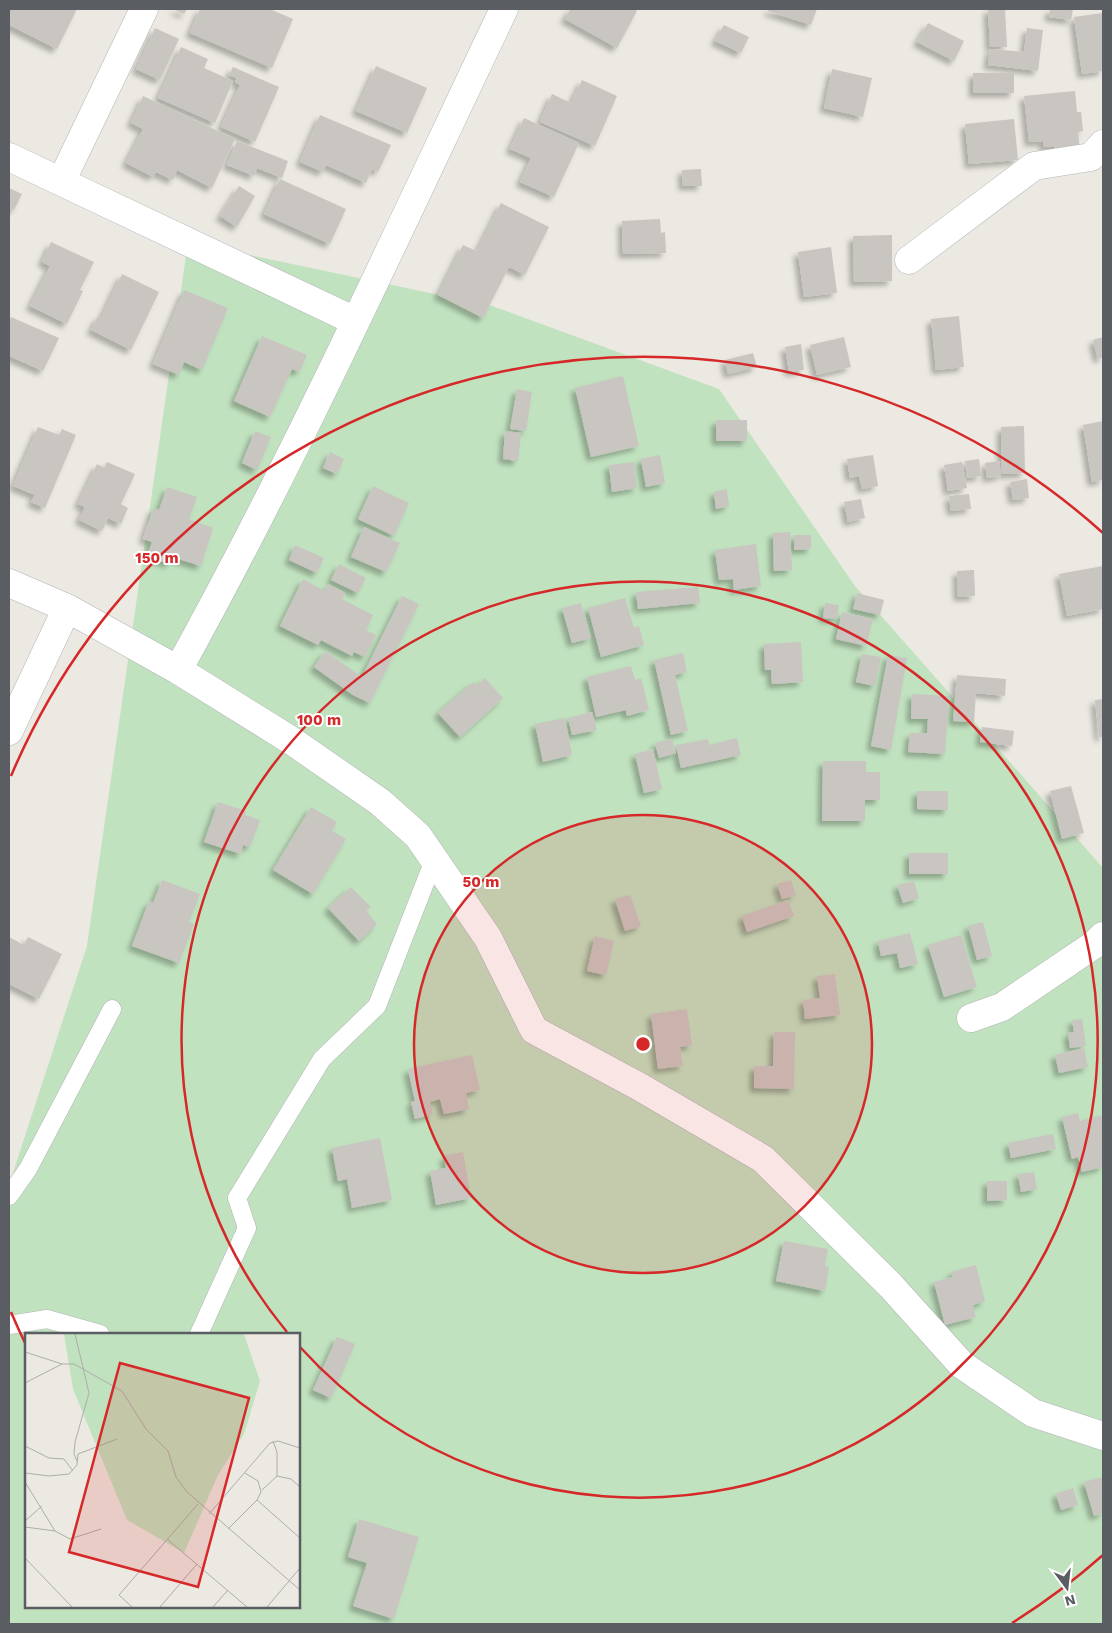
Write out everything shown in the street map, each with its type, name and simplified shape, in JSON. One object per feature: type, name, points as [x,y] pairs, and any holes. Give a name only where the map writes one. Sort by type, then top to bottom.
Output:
[{"type":"street","points":[[61,182],[144,9]]},
{"type":"street","points":[[178,670],[284,471],[504,9]]},
{"type":"street","points":[[909,260],[1034,166],[1091,157],[1103,144]]},
{"type":"street","points":[[9,157],[355,321]]},
{"type":"street","points":[[9,583],[67,608],[178,670],[292,741],[380,802],[418,836],[488,938],[534,1030],[640,1086],[763,1159],[891,1286],[962,1365],[1033,1413],[1103,1436]]},
{"type":"street","points":[[9,730],[67,608]]},
{"type":"street","points":[[971,1018],[1002,1007],[1095,944],[1103,936]]},
{"type":"lane","points":[[199,1333],[247,1228],[237,1198],[322,1058],[377,1006],[434,860]]},
{"type":"lane","points":[[9,1196],[28,1169],[112,1009]]},
{"type":"lane","points":[[9,1325],[46,1319],[96,1333]]},
{"type":"green space","points":[[188,242],[492,306],[719,389],[855,586],[1103,868],[1103,1624],[9,1624],[9,1185],[87,946]]},
{"type":"building","points":[[9,9],[77,9],[57,49],[9,25]]},
{"type":"building","points":[[173,9],[187,9],[184,14]]},
{"type":"building","points":[[200,9],[270,9],[293,19],[272,68],[190,33]]},
{"type":"building","points":[[570,9],[632,9],[637,11],[617,48],[565,19]]},
{"type":"building","points":[[769,9],[817,9],[811,25],[768,11]]},
{"type":"building","points":[[988,9],[1005,9],[1007,47],[990,47]]},
{"type":"building","points":[[1050,9],[1073,9],[1071,20],[1049,17]]},
{"type":"building","points":[[1103,13],[1103,71],[1082,74],[1074,17]]},
{"type":"building","points":[[928,23],[964,41],[954,61],[917,42]]},
{"type":"building","points":[[724,25],[749,37],[741,53],[715,41]]},
{"type":"building","points":[[155,28],[179,39],[160,80],[136,69]]},
{"type":"building","points":[[1027,28],[1043,30],[1038,71],[988,65],[990,49],[1024,52]]},
{"type":"building","points":[[181,47],[208,59],[204,68],[233,81],[215,123],[158,98]]},
{"type":"building","points":[[376,66],[427,88],[407,133],[356,111]]},
{"type":"building","points":[[233,67],[279,87],[255,142],[221,127],[240,85],[235,82],[237,78],[229,75]]},
{"type":"building","points":[[832,69],[872,78],[863,117],[824,108]]},
{"type":"building","points":[[973,73],[1014,73],[1014,93],[973,93]]},
{"type":"building","points":[[582,80],[617,96],[595,146],[540,122],[552,94],[571,103]]},
{"type":"building","points":[[1075,91],[1077,112],[1081,112],[1083,131],[1078,132],[1080,152],[1055,154],[1054,146],[1044,147],[1043,141],[1029,142],[1024,96]]},
{"type":"building","points":[[143,96],[235,139],[212,188],[177,170],[173,180],[156,172],[153,177],[126,163],[143,129],[131,123]]},
{"type":"building","points":[[320,115],[391,145],[378,172],[372,169],[366,183],[326,165],[323,172],[300,162]]},
{"type":"building","points":[[524,118],[579,143],[554,197],[520,182],[531,158],[510,149]]},
{"type":"building","points":[[1014,119],[1018,160],[969,164],[965,124]]},
{"type":"building","points":[[237,141],[288,161],[282,178],[257,168],[254,176],[227,165]]},
{"type":"building","points":[[701,169],[702,186],[683,186],[682,170]]},
{"type":"building","points":[[280,179],[346,209],[330,244],[264,214]]},
{"type":"building","points":[[239,186],[255,196],[237,227],[220,216]]},
{"type":"building","points":[[9,188],[22,194],[14,210],[9,207]]},
{"type":"building","points":[[501,203],[549,227],[525,275],[509,267],[483,318],[438,295],[463,245],[477,251]]},
{"type":"building","points":[[660,219],[661,233],[665,232],[666,253],[623,254],[622,221]]},
{"type":"building","points":[[892,235],[892,281],[854,282],[853,236]]},
{"type":"building","points":[[51,242],[94,262],[80,290],[83,291],[67,324],[30,306],[50,266],[42,262]]},
{"type":"building","points":[[831,247],[837,293],[804,297],[798,252]]},
{"type":"building","points":[[122,274],[159,292],[131,350],[91,330],[98,316],[101,318]]},
{"type":"building","points":[[184,290],[228,308],[202,370],[184,362],[179,375],[153,364]]},
{"type":"building","points":[[959,316],[964,367],[936,370],[931,319]]},
{"type":"building","points":[[11,317],[59,338],[43,371],[9,356],[9,322]]},
{"type":"building","points":[[262,336],[307,355],[299,372],[292,369],[270,417],[234,401]]},
{"type":"building","points":[[844,337],[851,367],[817,375],[810,345]]},
{"type":"building","points":[[1103,337],[1103,357],[1098,359],[1093,340]]},
{"type":"building","points":[[801,344],[804,370],[789,372],[785,347]]},
{"type":"building","points":[[753,353],[757,367],[728,374],[725,360]]},
{"type":"building","points":[[623,376],[639,446],[591,457],[575,388]]},
{"type":"building","points":[[517,389],[532,392],[526,431],[510,429]]},
{"type":"building","points":[[716,420],[747,420],[747,441],[716,441]]},
{"type":"building","points":[[1103,421],[1103,480],[1092,482],[1083,425]]},
{"type":"building","points":[[1024,426],[1025,473],[1002,474],[1001,427]]},
{"type":"building","points":[[38,427],[59,435],[62,429],[76,435],[45,508],[31,502],[35,495],[13,486]]},
{"type":"building","points":[[255,431],[271,437],[257,470],[242,463]]},
{"type":"building","points":[[505,431],[521,433],[518,461],[503,459]]},
{"type":"building","points":[[330,452],[344,459],[337,474],[323,468]]},
{"type":"building","points":[[660,455],[665,483],[646,487],[641,459]]},
{"type":"building","points":[[873,455],[878,486],[862,489],[859,476],[850,478],[847,459]]},
{"type":"building","points":[[979,459],[981,476],[967,478],[965,461]]},
{"type":"building","points":[[999,461],[1001,476],[987,478],[985,463]]},
{"type":"building","points":[[107,462],[135,474],[121,504],[128,508],[121,524],[108,518],[102,531],[79,520],[85,507],[78,504],[97,464],[104,468]]},
{"type":"building","points":[[634,462],[637,488],[612,492],[609,465]]},
{"type":"building","points":[[962,462],[967,488],[948,491],[944,465]]},
{"type":"building","points":[[1027,479],[1029,498],[1013,500],[1010,482]]},
{"type":"building","points":[[373,486],[409,503],[394,536],[358,519]]},
{"type":"building","points":[[167,487],[197,497],[189,519],[213,528],[201,566],[172,557],[170,564],[147,556],[152,542],[143,539],[153,508],[159,510]]},
{"type":"building","points":[[727,489],[729,506],[716,509],[714,492]]},
{"type":"building","points":[[969,494],[971,509],[951,511],[949,496]]},
{"type":"building","points":[[861,499],[865,518],[848,522],[844,502]]},
{"type":"building","points":[[364,527],[400,543],[386,572],[351,557]]},
{"type":"building","points":[[790,532],[792,570],[774,571],[773,533]]},
{"type":"building","points":[[794,535],[811,535],[811,549],[794,550]]},
{"type":"building","points":[[756,544],[761,586],[734,590],[733,579],[719,580],[715,550]]},
{"type":"building","points":[[295,545],[324,558],[317,573],[289,560]]},
{"type":"building","points":[[339,564],[366,578],[358,593],[331,580]]},
{"type":"building","points":[[1103,566],[1103,609],[1067,616],[1059,574]]},
{"type":"building","points":[[974,570],[975,596],[958,597],[957,571]]},
{"type":"building","points":[[303,579],[325,591],[328,584],[345,593],[342,599],[373,615],[366,630],[376,635],[365,657],[354,652],[352,656],[321,640],[318,645],[280,626]]},
{"type":"building","points":[[698,587],[700,603],[638,609],[636,592]]},
{"type":"building","points":[[857,593],[884,600],[880,615],[853,609]]},
{"type":"building","points":[[402,596],[419,604],[370,703],[353,695],[314,667],[325,651],[362,677]]},
{"type":"building","points":[[625,598],[634,628],[639,626],[644,645],[601,657],[588,608]]},
{"type":"building","points":[[581,603],[591,638],[572,643],[562,608]]},
{"type":"building","points":[[825,603],[839,605],[837,619],[823,618]]},
{"type":"building","points":[[842,612],[873,619],[866,646],[836,639]]},
{"type":"building","points":[[801,642],[803,682],[772,684],[771,670],[765,670],[764,644]]},
{"type":"building","points":[[683,653],[687,672],[675,675],[688,731],[671,735],[654,660]]},
{"type":"building","points":[[862,654],[881,657],[875,686],[856,682]]},
{"type":"building","points":[[888,655],[907,658],[891,750],[871,746]]},
{"type":"building","points":[[631,666],[635,680],[641,678],[649,710],[627,716],[626,710],[596,717],[587,677]]},
{"type":"building","points":[[957,675],[1006,679],[1005,696],[976,693],[974,722],[953,721]]},
{"type":"building","points":[[485,678],[503,698],[460,737],[438,713],[473,682],[476,686]]},
{"type":"building","points":[[912,694],[949,696],[945,754],[908,752],[910,733],[927,733],[928,719],[911,719]]},
{"type":"building","points":[[1103,699],[1103,737],[1099,737],[1095,700]]},
{"type":"building","points":[[592,712],[597,730],[572,735],[568,718]]},
{"type":"building","points":[[565,718],[572,755],[543,762],[535,724]]},
{"type":"building","points":[[982,727],[1014,731],[1012,746],[980,742]]},
{"type":"building","points":[[737,738],[741,755],[681,768],[676,745],[708,739],[709,745]]},
{"type":"building","points":[[672,739],[676,753],[659,758],[655,743]]},
{"type":"building","points":[[653,749],[662,789],[644,793],[635,754]]},
{"type":"building","points":[[823,761],[866,761],[866,772],[880,772],[880,800],[865,800],[865,821],[822,821]]},
{"type":"building","points":[[1071,786],[1084,833],[1062,839],[1050,791]]},
{"type":"building","points":[[917,791],[948,791],[948,810],[917,809]]},
{"type":"building","points":[[218,802],[246,811],[245,815],[260,820],[250,847],[243,845],[241,854],[204,842]]},
{"type":"building","points":[[311,807],[337,822],[332,831],[346,839],[313,894],[273,870]]},
{"type":"building","points":[[909,853],[948,853],[948,874],[909,874]]},
{"type":"building","points":[[162,880],[200,894],[189,922],[194,924],[179,963],[132,946],[149,901],[153,903]]},
{"type":"building","points":[[791,880],[796,895],[782,899],[777,884]]},
{"type":"building","points":[[914,881],[919,898],[903,903],[897,885]]},
{"type":"building","points":[[351,887],[371,907],[366,911],[377,924],[359,941],[328,908]]},
{"type":"building","points":[[630,895],[641,926],[625,931],[615,899]]},
{"type":"building","points":[[788,900],[794,916],[747,932],[742,916]]},
{"type":"building","points":[[983,922],[992,956],[977,960],[968,926]]},
{"type":"building","points":[[910,933],[918,964],[900,968],[897,953],[881,956],[878,941]]},
{"type":"building","points":[[961,935],[977,987],[944,997],[928,945]]},
{"type":"building","points":[[595,936],[614,941],[606,975],[587,971]]},
{"type":"building","points":[[9,937],[24,945],[28,937],[62,954],[39,999],[9,984]]},
{"type":"building","points":[[835,974],[840,1015],[805,1019],[803,1000],[820,998],[817,976]]},
{"type":"building","points":[[687,1009],[692,1045],[680,1047],[683,1066],[658,1069],[651,1014]]},
{"type":"building","points":[[1082,1019],[1086,1046],[1070,1048],[1068,1033],[1074,1032],[1072,1020]]},
{"type":"building","points":[[774,1032],[795,1032],[794,1089],[754,1088],[754,1066],[773,1066]]},
{"type":"building","points":[[1084,1048],[1088,1067],[1059,1073],[1055,1055]]},
{"type":"building","points":[[472,1055],[480,1090],[466,1093],[469,1109],[444,1114],[440,1099],[430,1102],[433,1114],[415,1119],[411,1102],[415,1101],[408,1069]]},
{"type":"building","points":[[1078,1113],[1080,1121],[1103,1115],[1103,1167],[1082,1172],[1078,1157],[1072,1159],[1062,1117]]},
{"type":"building","points":[[1053,1134],[1056,1149],[1011,1158],[1008,1143]]},
{"type":"building","points":[[380,1138],[392,1200],[352,1208],[347,1179],[338,1181],[332,1148]]},
{"type":"building","points":[[463,1152],[471,1198],[436,1205],[430,1171],[446,1168],[444,1156]]},
{"type":"building","points":[[1034,1172],[1037,1189],[1021,1192],[1018,1174]]},
{"type":"building","points":[[987,1181],[1007,1181],[1007,1200],[987,1201]]},
{"type":"building","points":[[784,1241],[828,1249],[825,1266],[829,1267],[825,1291],[776,1281]]},
{"type":"building","points":[[976,1265],[985,1301],[973,1305],[976,1317],[945,1325],[934,1282],[953,1277],[951,1272]]},
{"type":"building","points":[[337,1337],[355,1344],[331,1398],[313,1390]]},
{"type":"building","points":[[1103,1477],[1103,1513],[1094,1516],[1084,1482]]},
{"type":"building","points":[[1073,1488],[1078,1505],[1061,1510],[1056,1494]]},
{"type":"building","points":[[359,1519],[419,1537],[394,1619],[353,1606],[367,1563],[348,1557]]}]
